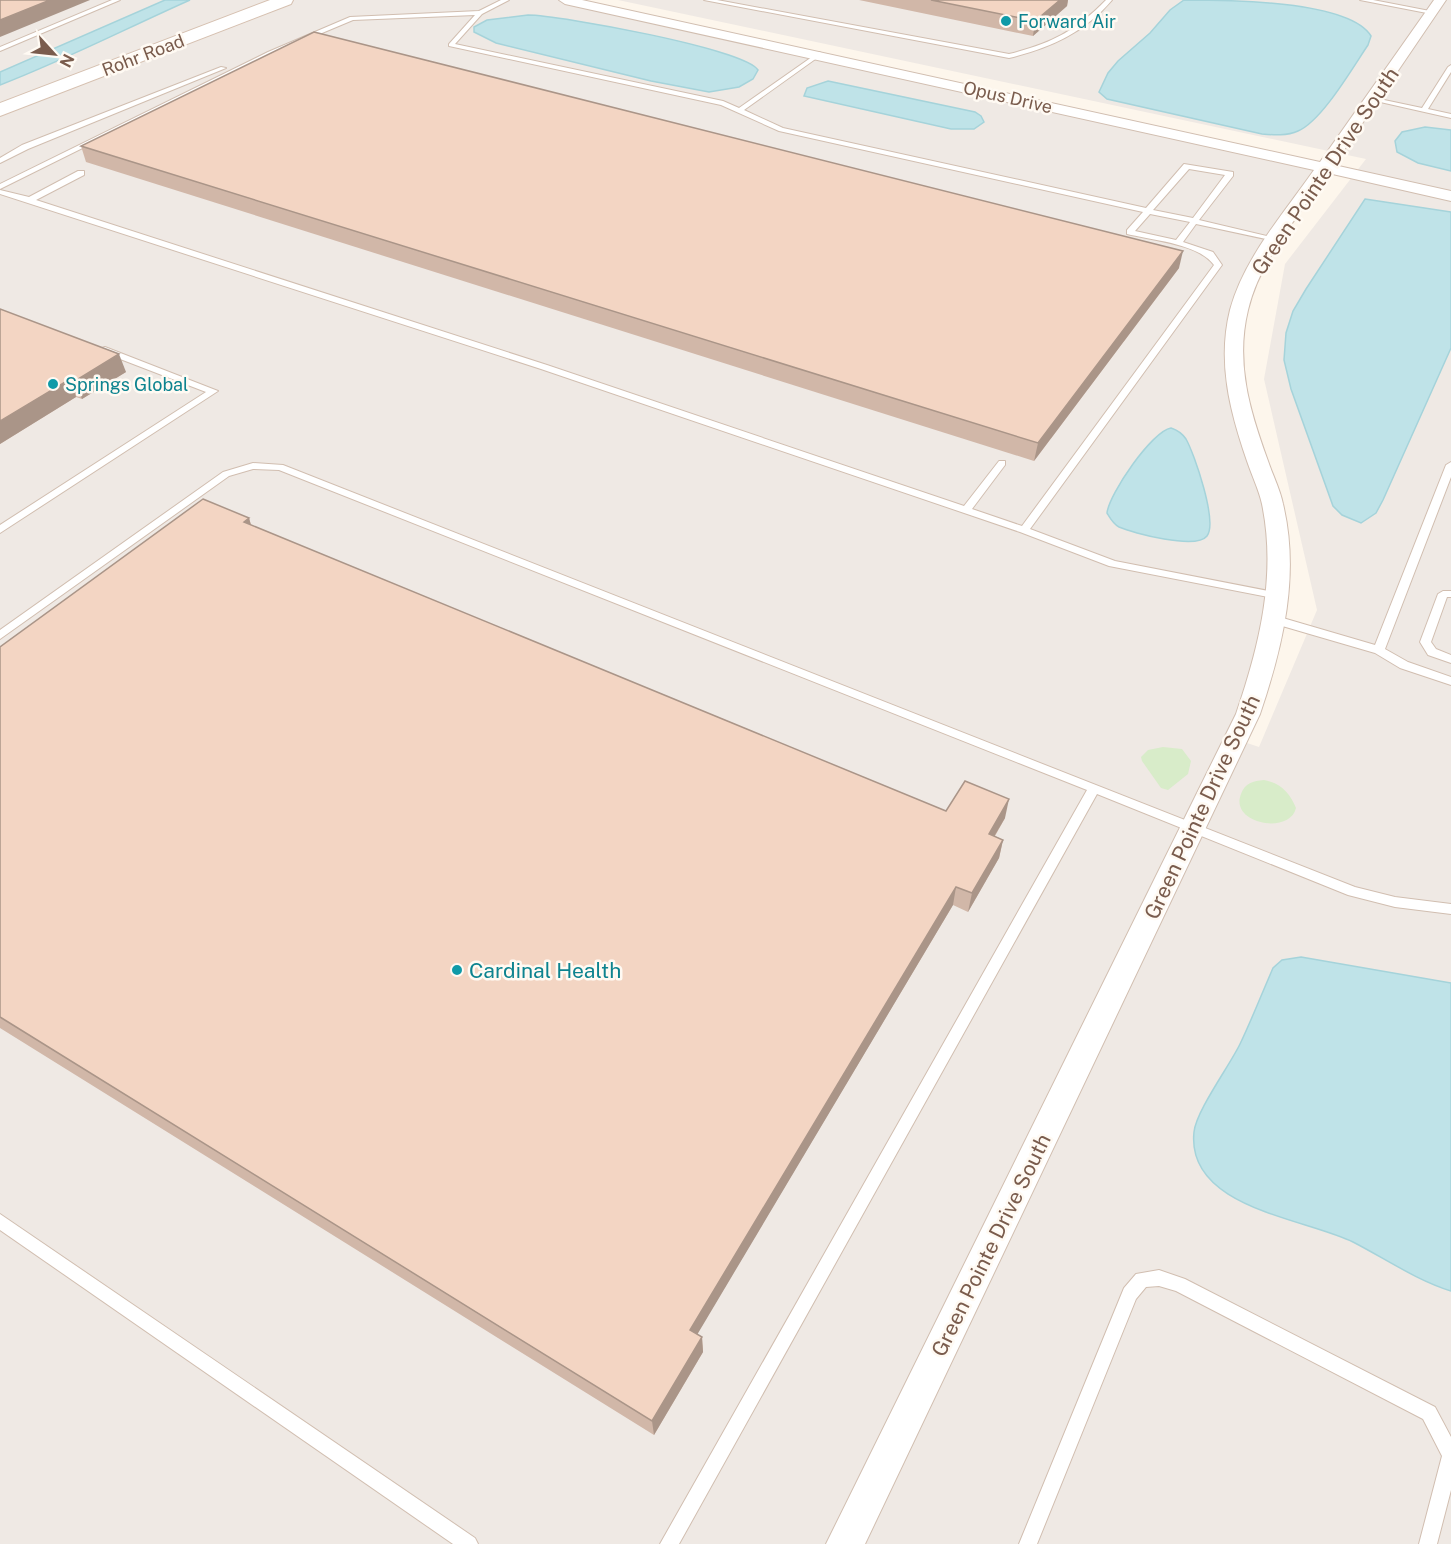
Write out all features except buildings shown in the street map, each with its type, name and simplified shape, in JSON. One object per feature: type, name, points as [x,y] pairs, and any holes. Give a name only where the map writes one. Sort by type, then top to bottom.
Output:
[{"type":"street","name":"Rohr Road","points":[[0,110],[285,0]]},
{"type":"street","name":"Opus Drive","points":[[565,0],[819,54],[1451,195]]},
{"type":"street","name":"Green Pointe Drive South","points":[[845,1544],[1248,714],[1270,651],[1277,608],[1279,549],[1272,504],[1241,413],[1233,376],[1235,328],[1239,307],[1275,239],[1440,0]]},
{"type":"lane","points":[[0,49],[117,0]]},
{"type":"lane","points":[[506,0],[480,13],[451,45],[723,103],[781,130],[1275,239]]},
{"type":"lane","points":[[707,0],[1009,56],[1053,46],[1091,21],[1109,0]]},
{"type":"lane","points":[[1363,0],[1432,12]]},
{"type":"lane","points":[[0,187],[270,53],[352,18],[480,13]]},
{"type":"lane","points":[[0,161],[25,147],[125,107],[236,63],[270,53]]},
{"type":"lane","points":[[739,111],[819,54]]},
{"type":"lane","points":[[1424,110],[1451,67]]},
{"type":"lane","points":[[1370,99],[1451,116]]},
{"type":"lane","points":[[1024,530],[1218,265],[1210,254],[1178,243],[1130,232],[1187,166],[1230,174],[1178,243]]},
{"type":"lane","points":[[30,201],[81,173]]},
{"type":"lane","points":[[0,192],[532,364],[966,510],[1113,564],[1277,608],[1379,650],[1404,665],[1451,681]]},
{"type":"lane","points":[[0,530],[213,391],[90,344]]},
{"type":"lane","points":[[966,510],[1002,463]]},
{"type":"lane","points":[[1379,650],[1451,465]]},
{"type":"lane","points":[[0,635],[226,474],[253,466],[280,467],[1008,756],[1195,827],[1293,870],[1353,891],[1395,902],[1451,909]]},
{"type":"lane","points":[[1451,594],[1443,594],[1425,642],[1432,652],[1451,659]]},
{"type":"lane","points":[[669,1544],[1094,788]]},
{"type":"lane","points":[[0,1221],[469,1544]]},
{"type":"lane","points":[[1028,1544],[1130,1294],[1142,1279],[1159,1278],[1179,1284],[1429,1413],[1451,1456],[1428,1544]]},
{"type":"shaded area","points":[[0,0],[565,0],[1325,168],[1267,251],[1233,352],[1279,549],[1238,740],[1259,747],[1317,610],[1264,379],[1285,264],[1366,159],[618,0],[1451,0],[1451,1544],[0,1544]]},
{"type":"green space","points":[[1163,747],[1182,749],[1191,761],[1188,774],[1168,790],[1161,788],[1141,757],[1148,750]]},
{"type":"green space","points":[[1264,780],[1280,786],[1294,803],[1296,808],[1291,816],[1283,821],[1262,822],[1244,813],[1240,804],[1241,794],[1245,787],[1253,782]]},
{"type":"water","points":[[165,0],[190,0],[72,55],[0,85],[0,72]]},
{"type":"water","points":[[1184,0],[1285,4],[1313,9],[1338,15],[1358,24],[1371,36],[1368,45],[1327,105],[1307,125],[1289,134],[1262,134],[1107,99],[1099,92],[1108,73],[1150,33],[1170,10]]},
{"type":"water","points":[[528,15],[611,27],[688,43],[746,62],[758,70],[753,79],[739,87],[709,92],[651,81],[496,43],[474,32],[474,27],[487,20]]},
{"type":"water","points":[[828,81],[975,112],[984,122],[974,129],[951,129],[804,96],[807,88]]},
{"type":"water","points":[[1425,127],[1451,130],[1451,171],[1418,163],[1397,152],[1395,141],[1402,132]]},
{"type":"water","points":[[1365,199],[1451,212],[1451,348],[1383,500],[1376,513],[1361,523],[1342,515],[1333,506],[1291,389],[1284,360],[1286,333],[1293,311]]},
{"type":"water","points":[[1171,428],[1186,439],[1204,488],[1210,528],[1207,536],[1201,540],[1178,541],[1126,530],[1117,526],[1107,513],[1115,492],[1133,464],[1153,440]]},
{"type":"water","points":[[1301,957],[1451,983],[1451,1291],[1413,1275],[1353,1242],[1279,1217],[1228,1194],[1209,1178],[1197,1158],[1194,1132],[1196,1123],[1240,1044],[1273,968],[1282,960]]},
{"type":"place","name":"Forward Air","points":[[1006,21]]},
{"type":"place","name":"Springs Global","points":[[53,384]]},
{"type":"place","name":"Cardinal Health","points":[[457,970]]}]
